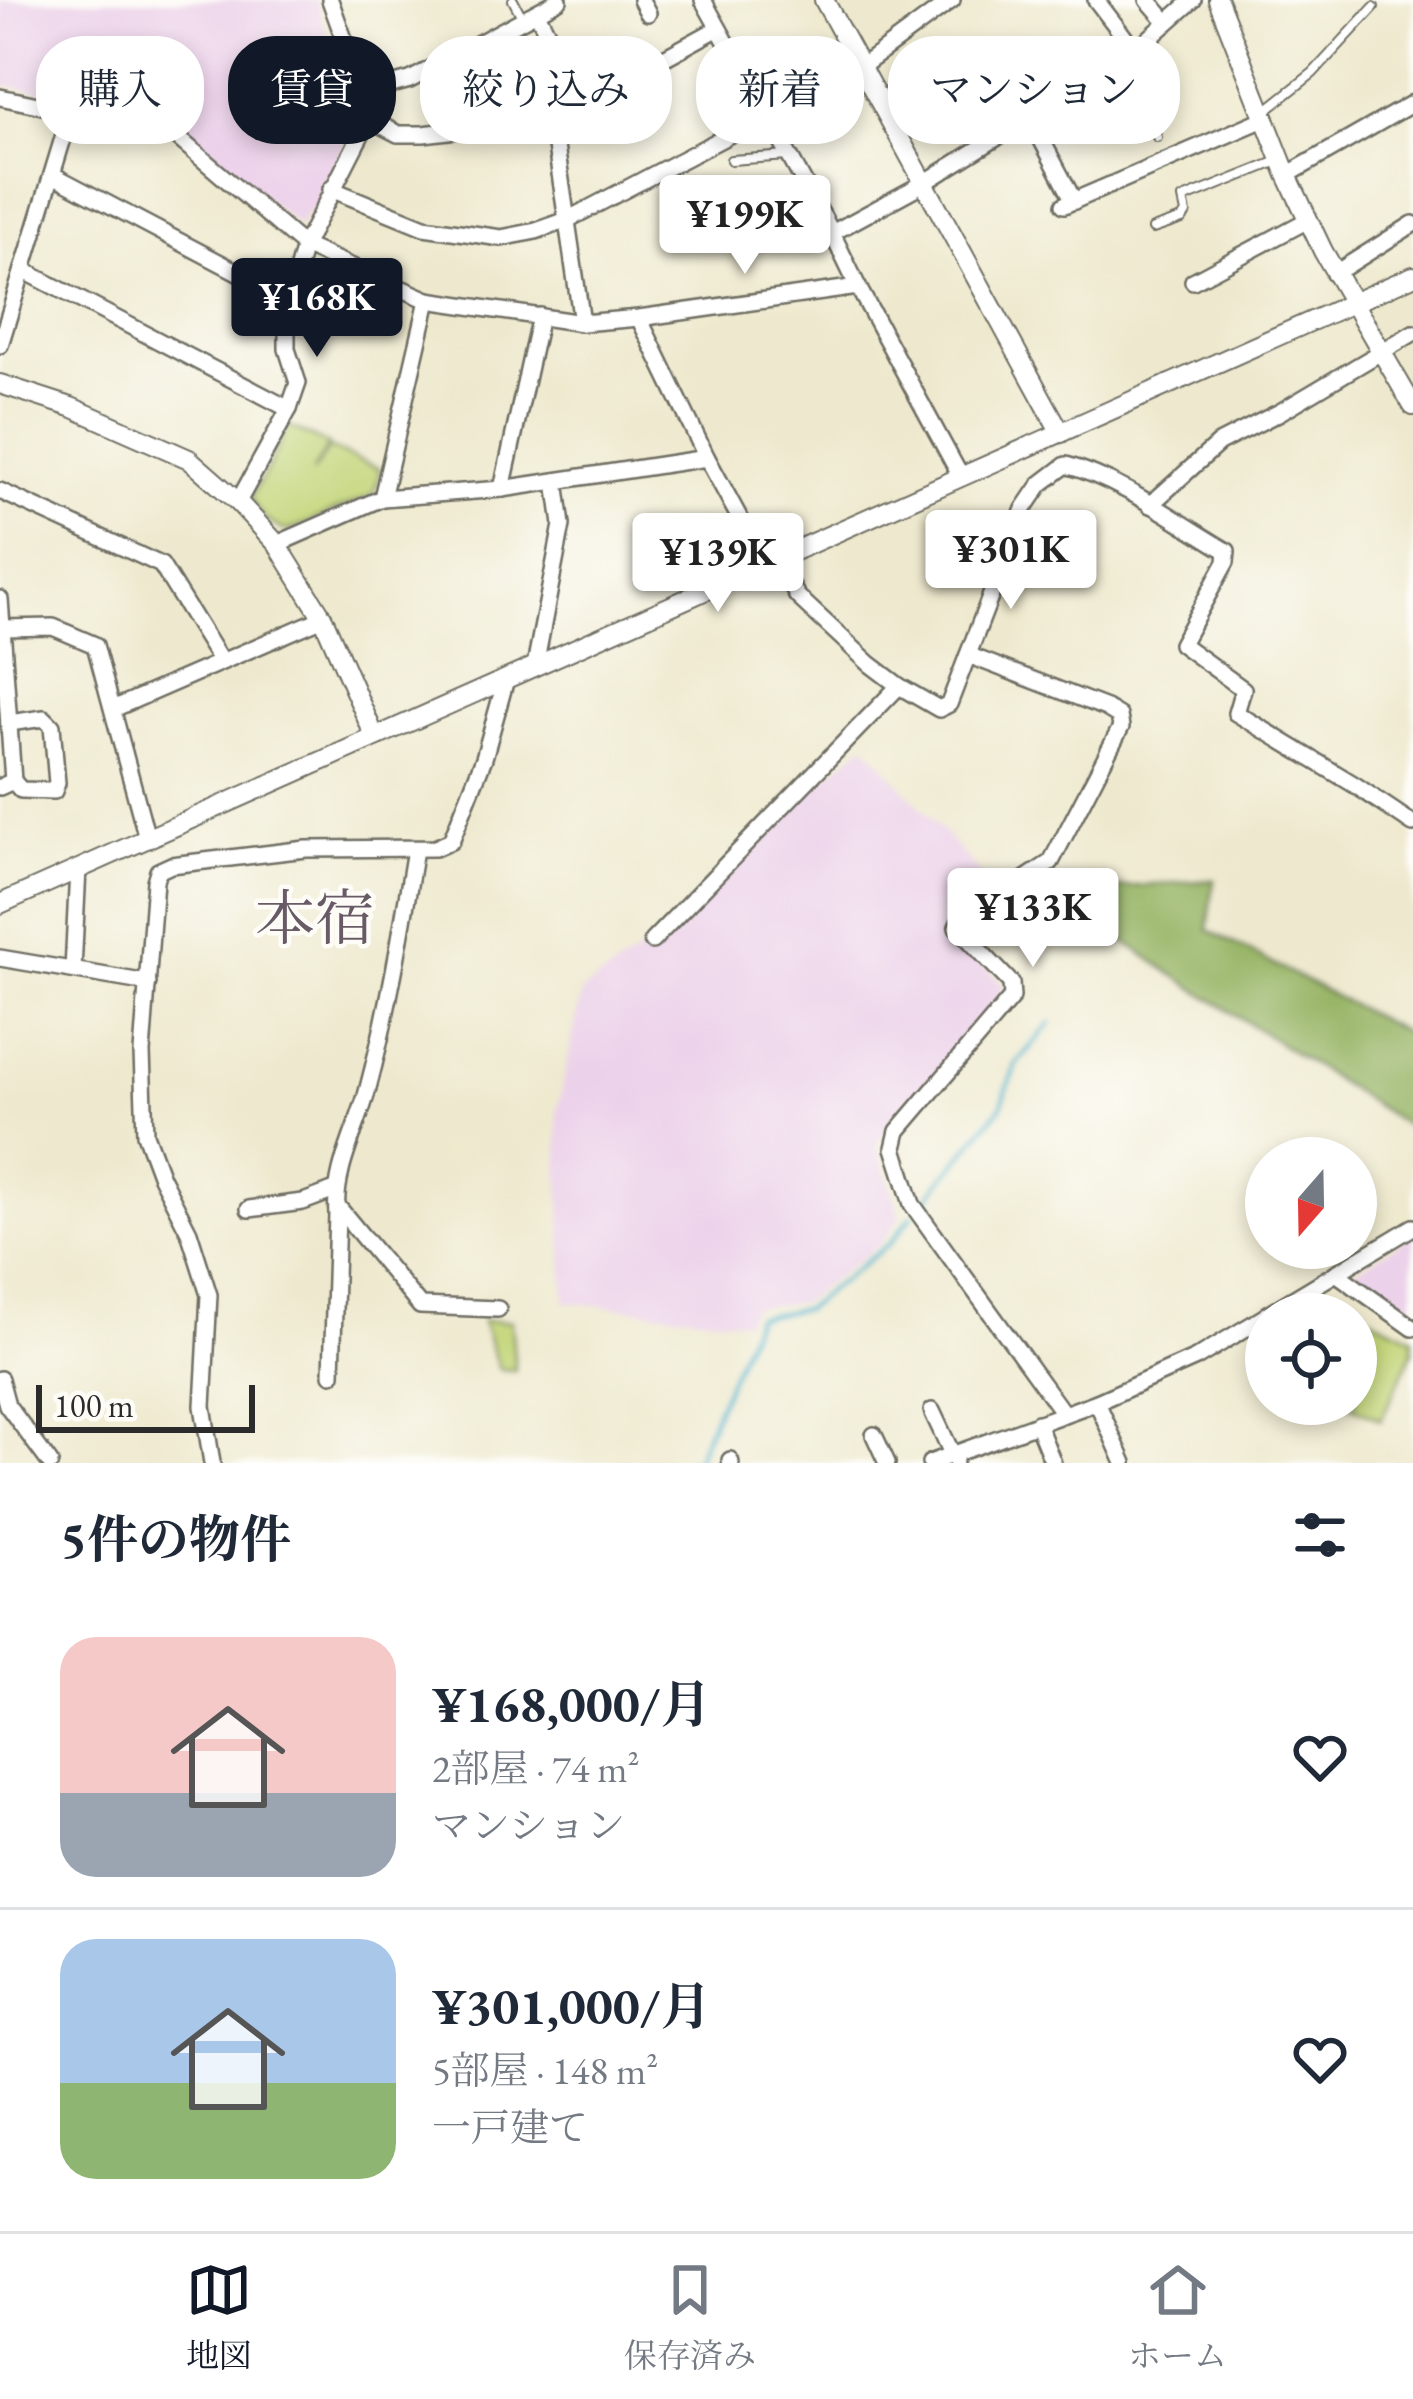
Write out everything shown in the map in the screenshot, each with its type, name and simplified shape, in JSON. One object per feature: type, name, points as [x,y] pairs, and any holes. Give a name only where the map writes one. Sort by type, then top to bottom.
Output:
[{"type":"street","points":[[330,0],[343,36]]},
{"type":"street","points":[[396,84],[559,0]]},
{"type":"street","points":[[703,0],[721,36]]},
{"type":"street","points":[[824,0],[844,36]]},
{"type":"street","points":[[864,65],[952,0]]},
{"type":"street","points":[[1096,0],[1124,36]]},
{"type":"street","points":[[1148,0],[1167,22]]},
{"type":"street","points":[[1152,36],[1193,0]]},
{"type":"street","points":[[1218,0],[1308,220],[1334,274],[1413,406]]},
{"type":"street","points":[[530,17],[542,36]]},
{"type":"street","points":[[672,54],[717,29]]},
{"type":"street","points":[[864,73],[1066,465]]},
{"type":"street","points":[[0,98],[36,105]]},
{"type":"street","points":[[1284,167],[1408,106],[1413,124]]},
{"type":"street","points":[[1042,144],[1069,203],[1265,115]]},
{"type":"street","points":[[0,345],[62,144]]},
{"type":"street","points":[[185,144],[304,245],[428,300],[582,323],[858,287]]},
{"type":"street","points":[[238,502],[289,409],[298,383],[287,349],[290,299],[304,245],[355,144]]},
{"type":"street","points":[[556,144],[582,323]]},
{"type":"street","points":[[331,189],[424,227],[501,238],[567,220],[712,144]]},
{"type":"street","points":[[783,144],[961,477]]},
{"type":"street","points":[[832,233],[988,144]]},
{"type":"street","points":[[53,175],[290,299]]},
{"type":"street","points":[[1193,281],[1308,220]]},
{"type":"street","points":[[1334,274],[1413,224]]},
{"type":"street","points":[[22,270],[289,409]]},
{"type":"street","points":[[0,904],[1413,276]]},
{"type":"street","points":[[382,499],[428,300]]},
{"type":"street","points":[[502,489],[540,316]]},
{"type":"street","points":[[639,318],[707,458],[797,596],[870,664],[939,710],[949,704],[1024,509],[1041,484],[1066,465]]},
{"type":"street","points":[[1150,505],[1219,443],[1413,333]]},
{"type":"street","points":[[0,384],[71,407],[189,460],[238,502],[277,544],[323,618],[375,737]]},
{"type":"street","points":[[277,544],[382,499],[502,489],[707,458]]},
{"type":"street","points":[[1066,465],[1150,505],[1227,551],[1226,562],[1181,644],[1243,689],[1235,713],[1413,824]]},
{"type":"street","points":[[535,666],[562,525],[556,481]]},
{"type":"street","points":[[0,491],[161,565],[221,662]]},
{"type":"street","points":[[0,599],[9,723],[6,784],[21,790],[54,790],[52,727],[44,718],[9,723]]},
{"type":"street","points":[[113,709],[323,618]]},
{"type":"street","points":[[2,628],[53,627],[95,645],[147,838]]},
{"type":"street","points":[[968,656],[1119,716],[1120,727],[1051,862],[959,923],[957,928],[1011,982],[1012,997],[898,1131],[894,1148],[912,1204],[1063,1413]]},
{"type":"street","points":[[212,1463],[203,1406],[209,1295],[189,1232],[160,1177],[145,1134],[142,1053],[158,871],[171,865],[307,849],[436,848],[451,841],[484,758],[506,679]]},
{"type":"street","points":[[652,941],[899,686]]},
{"type":"street","points":[[332,1374],[336,1198],[368,1090],[396,965],[415,848]]},
{"type":"street","points":[[74,970],[79,869]]},
{"type":"street","points":[[0,958],[148,983]]},
{"type":"street","points":[[250,1209],[336,1198]]},
{"type":"street","points":[[336,1198],[420,1306],[498,1309]]},
{"type":"street","points":[[1303,1293],[1413,1227]]},
{"type":"street","points":[[1336,1273],[1413,1328]]},
{"type":"street","points":[[930,1463],[955,1459],[1097,1402],[1196,1358],[1245,1328]]},
{"type":"street","points":[[0,1379],[7,1405],[50,1463]]},
{"type":"street","points":[[1097,1402],[1124,1463]]},
{"type":"street","points":[[932,1411],[955,1459]]},
{"type":"street","points":[[1037,1423],[1053,1463]]},
{"type":"street","points":[[874,1435],[887,1463]]},
{"type":"lane","points":[[513,0],[530,17]]},
{"type":"lane","points":[[1265,115],[1374,8]]},
{"type":"lane","points":[[731,160],[790,156]]},
{"type":"lane","points":[[1154,229],[1182,219],[1186,213],[1183,199],[1284,167]]},
{"type":"shaded area","points":[[0,0],[316,0],[327,36],[228,36],[228,144],[344,144],[314,210],[297,225],[201,144],[204,36],[36,36],[36,91],[0,84]]},
{"type":"shaded area","points":[[865,744],[991,886],[941,922],[1004,986],[876,1144],[901,1216],[880,1244],[801,1303],[753,1307],[745,1321],[565,1302],[557,1112],[582,991],[647,947],[654,952],[805,794]]},
{"type":"shaded area","points":[[1413,1235],[1413,1317],[1347,1275],[1357,1269],[1377,1269],[1377,1257]]},
{"type":"green space","points":[[288,426],[328,445],[312,473],[329,448],[380,469],[371,496],[288,531],[265,518],[251,496]]},
{"type":"green space","points":[[1214,880],[1208,930],[1413,1037],[1413,1130],[1053,893]]},
{"type":"green space","points":[[1377,1320],[1413,1337],[1413,1351],[1381,1420],[1377,1418]]},
{"type":"green space","points":[[482,1321],[511,1321],[515,1370],[499,1369]]},
{"type":"waterway","points":[[920,1207],[1001,1107],[1016,1064],[1051,1023]]},
{"type":"waterway","points":[[694,1463],[756,1317],[805,1309],[890,1243],[912,1216]]},
{"type":"district","name":"本宿","points":[[315,918]]}]
